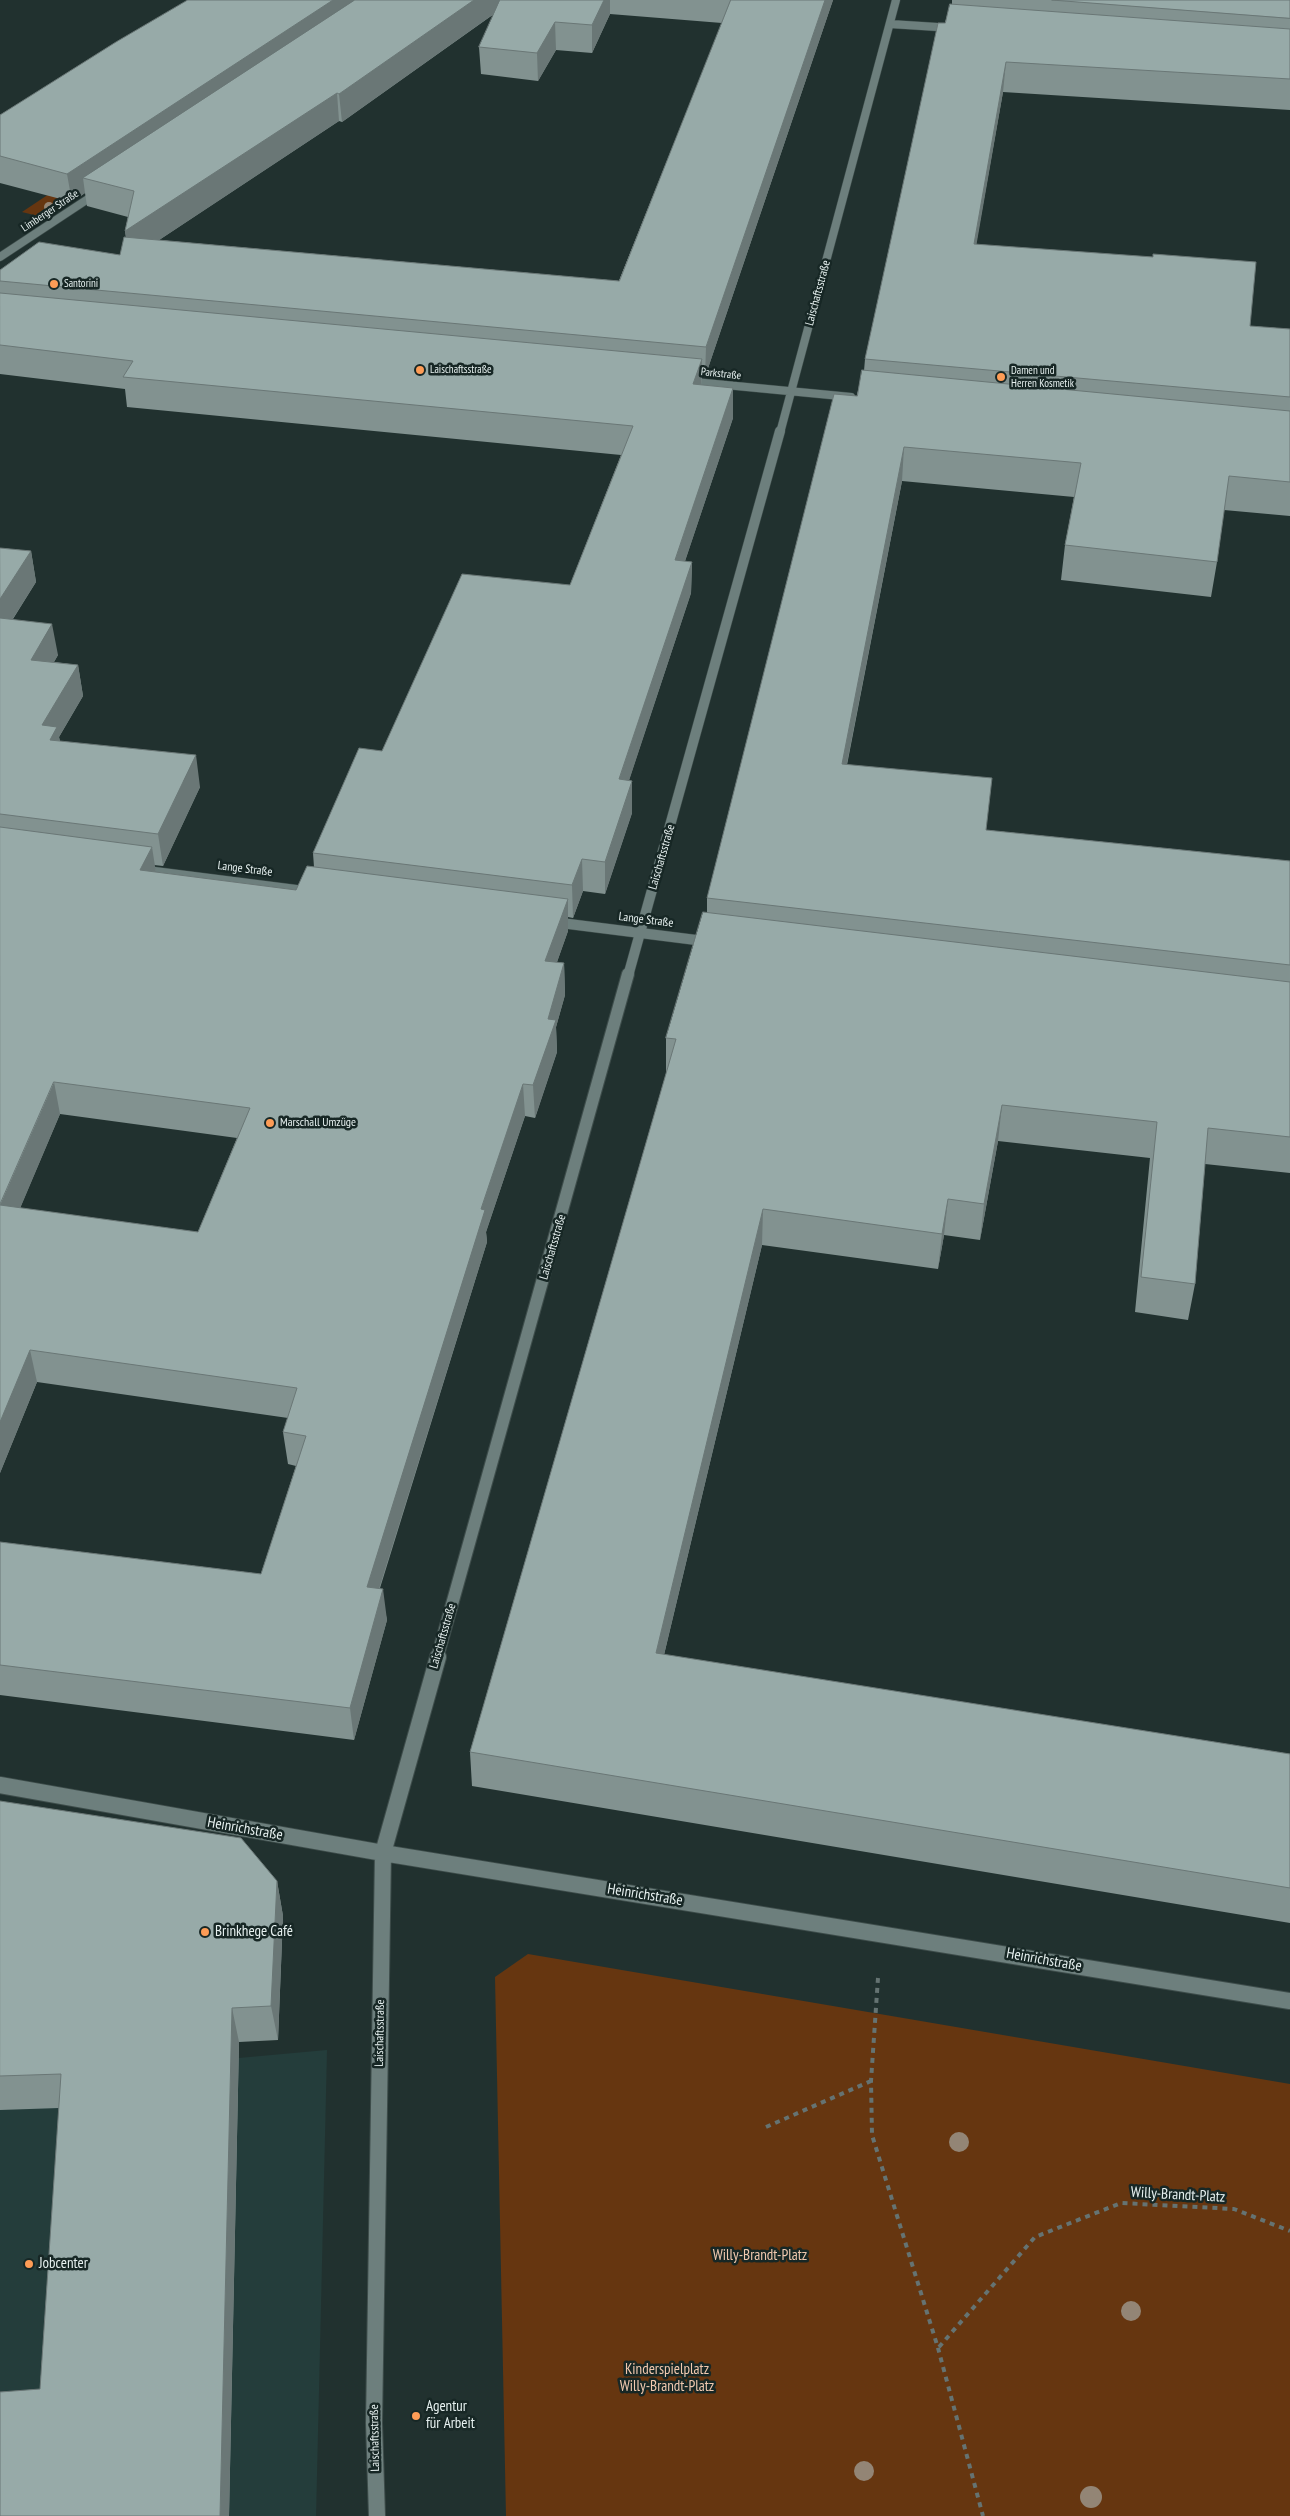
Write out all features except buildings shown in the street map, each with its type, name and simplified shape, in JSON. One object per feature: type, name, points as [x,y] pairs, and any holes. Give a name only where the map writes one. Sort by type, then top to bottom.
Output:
[{"type":"street","name":"Laischaftsstraße","points":[[377,2516],[374,2423],[383,1853],[791,392],[896,0]]},
{"type":"street","points":[[890,24],[958,29]]},
{"type":"street","name":"Limberger Straße","points":[[0,257],[104,188]]},
{"type":"street","name":"Parkstraße","points":[[673,380],[860,398]]},
{"type":"street","name":"Lange Straße","points":[[128,868],[325,893]]},
{"type":"street","name":"Lange Straße","points":[[542,921],[720,943]]},
{"type":"street","name":"Heinrichstraße","points":[[0,1785],[383,1853],[1290,2001]]},
{"type":"path","points":[[882,1933],[871,2081],[872,2135],[938,2348],[984,2516]]},
{"type":"path","points":[[766,2127],[871,2081]]},
{"type":"path","name":"Willy-Brandt-Platz","points":[[938,2348],[1035,2237],[1121,2203],[1234,2209],[1290,2231]]},
{"type":"shaded area","points":[[327,2050],[316,2516],[0,2516],[0,2109],[239,2058]]},
{"type":"green space","points":[[55,190],[73,194],[70,203],[46,218],[22,212]]},
{"type":"green space","name":"Willy-Brandt-Platz","points":[[528,1954],[1290,2084],[1290,2516],[506,2516],[495,1977]]},
{"type":"place","name":"Santorini","points":[[54,284]]},
{"type":"place","name":"Laischaftsstraße","points":[[420,370]]},
{"type":"place","name":"Damen und Herren Kosmetik","points":[[1001,377]]},
{"type":"place","name":"Marschall Umzüge","points":[[270,1123]]},
{"type":"place","name":"Brinkhege Café","points":[[205,1932]]},
{"type":"place","name":"Jobcenter","points":[[29,2264]]},
{"type":"place","name":"Agentur für Arbeit","points":[[416,2416]]},
{"type":"park label","name":"Kinderspielplatz Willy-Brandt-Platz","points":[[667,2378]]}]
